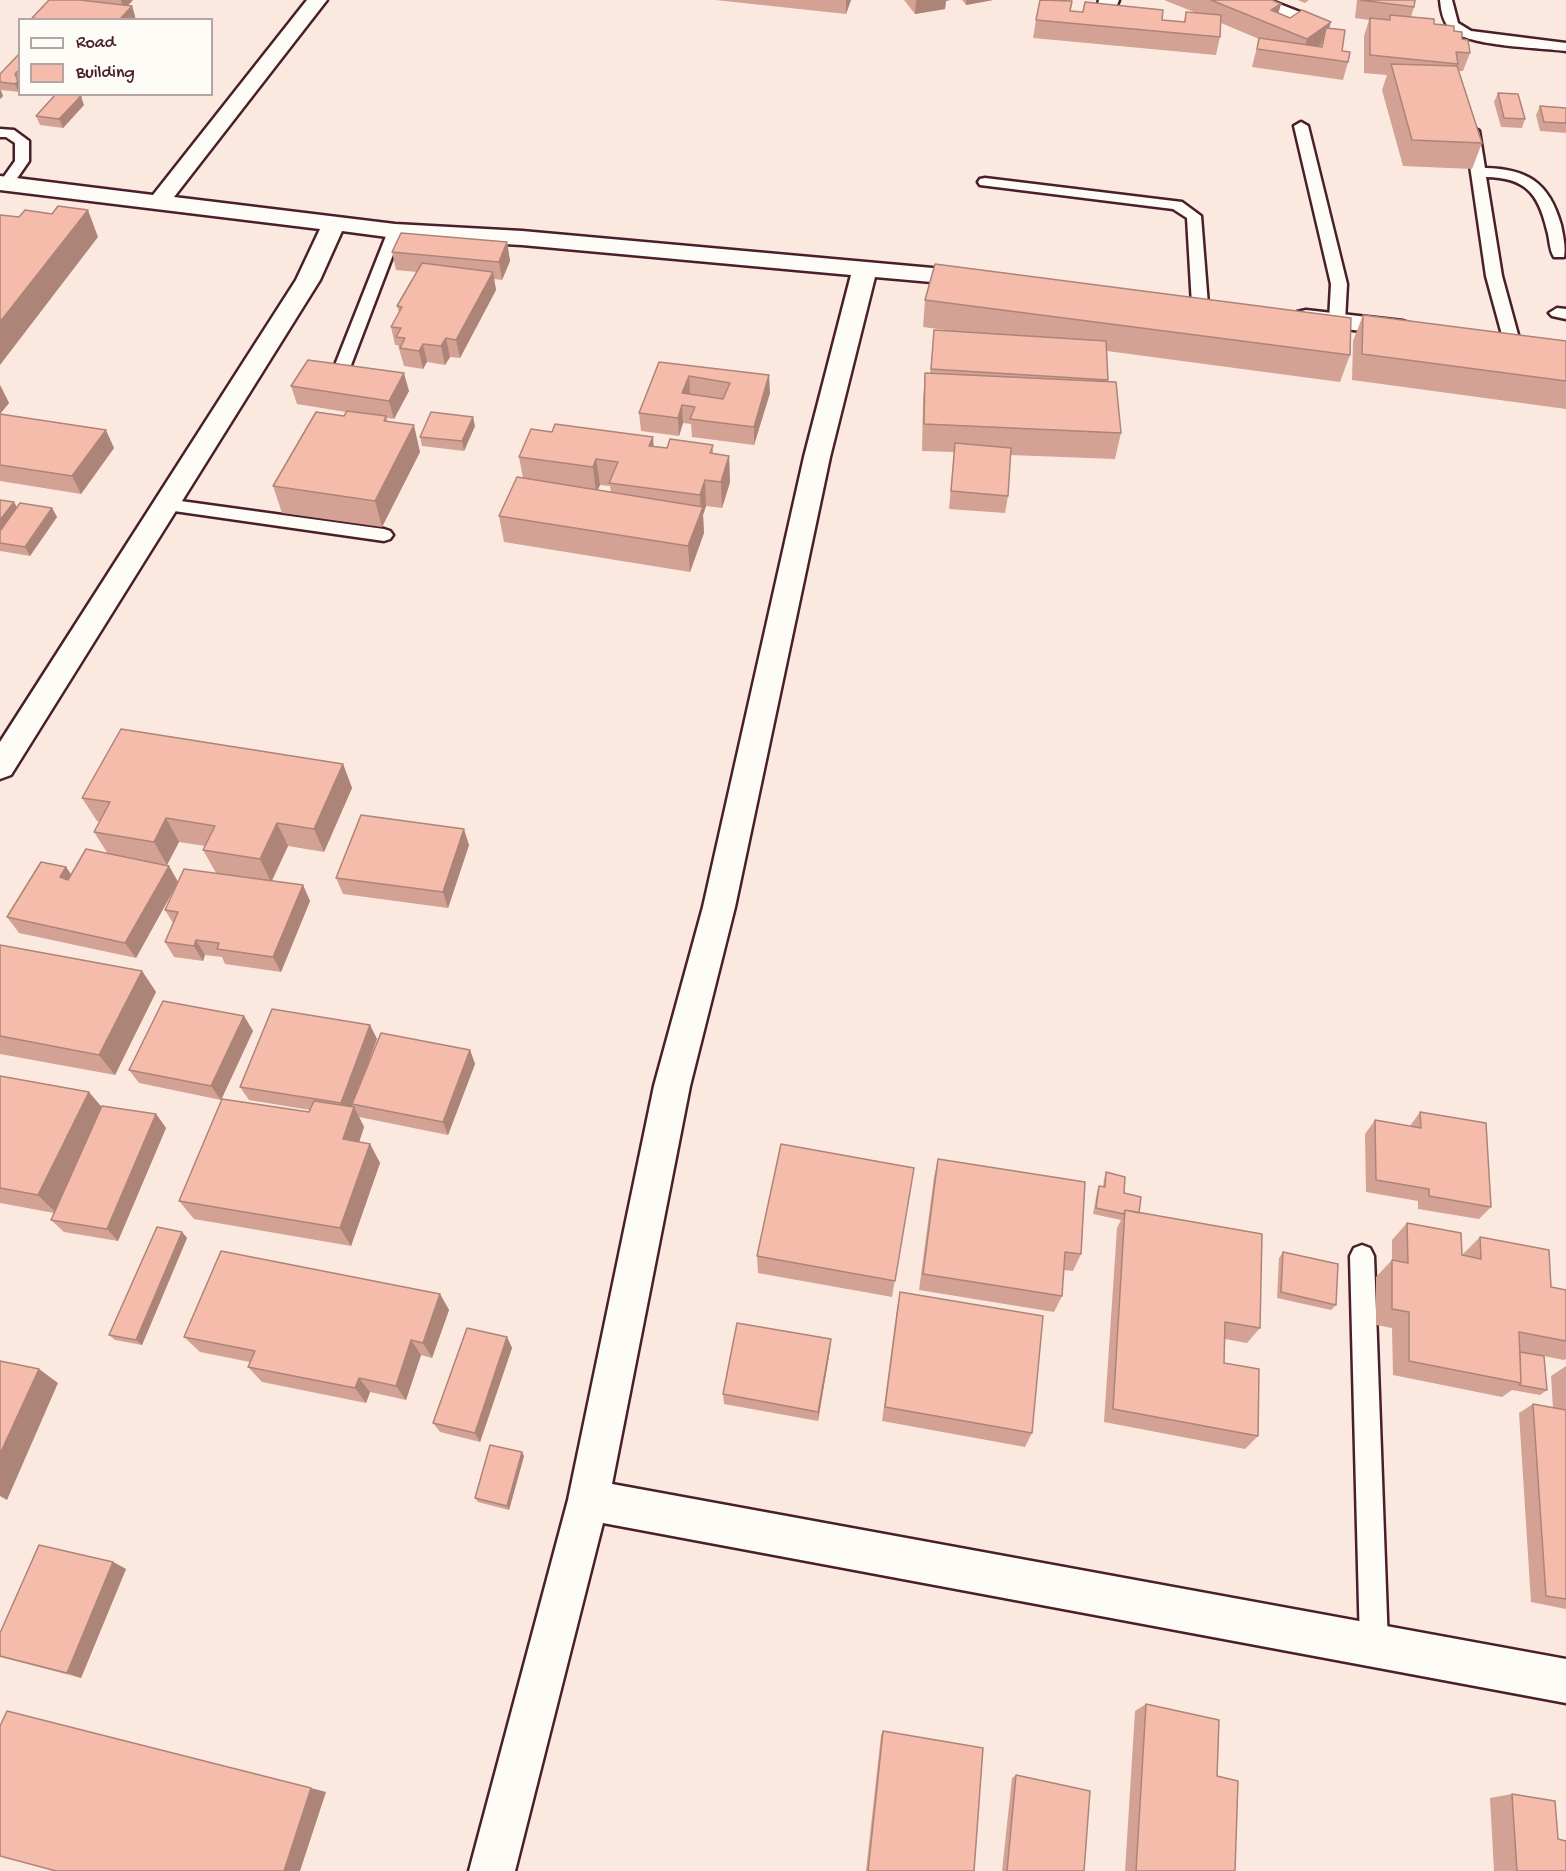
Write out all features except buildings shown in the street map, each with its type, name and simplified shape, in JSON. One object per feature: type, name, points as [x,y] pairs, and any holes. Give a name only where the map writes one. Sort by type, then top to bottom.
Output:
[{"type":"street","points":[[159,202],[316,0]]},
{"type":"street","points":[[1251,0],[1306,21]]},
{"type":"street","points":[[3,183],[395,231],[522,238],[1000,282]]},
{"type":"street","points":[[0,767],[8,741],[166,505],[308,280],[334,224]]},
{"type":"street","points":[[492,1871],[588,1500],[672,1086],[719,907],[817,457],[865,268]]},
{"type":"street","points":[[1177,302],[1212,306]]},
{"type":"street","points":[[1280,314],[1430,332]]},
{"type":"street","points":[[588,1500],[1566,1682]]},
{"type":"lane","points":[[1446,0],[1449,20],[1459,31],[1482,37],[1566,47]]},
{"type":"lane","points":[[1301,126],[1338,284],[1336,321]]},
{"type":"lane","points":[[1472,128],[1494,276],[1512,342]]},
{"type":"lane","points":[[0,133],[9,134],[22,141],[22,161],[3,183]]},
{"type":"lane","points":[[1477,172],[1515,175],[1536,187],[1557,235],[1559,254]]},
{"type":"lane","points":[[985,182],[1177,205],[1194,216],[1212,306]]},
{"type":"lane","points":[[343,366],[376,273],[395,231]]},
{"type":"lane","points":[[166,505],[384,535]]},
{"type":"lane","points":[[1362,1256],[1374,1645]]}]
